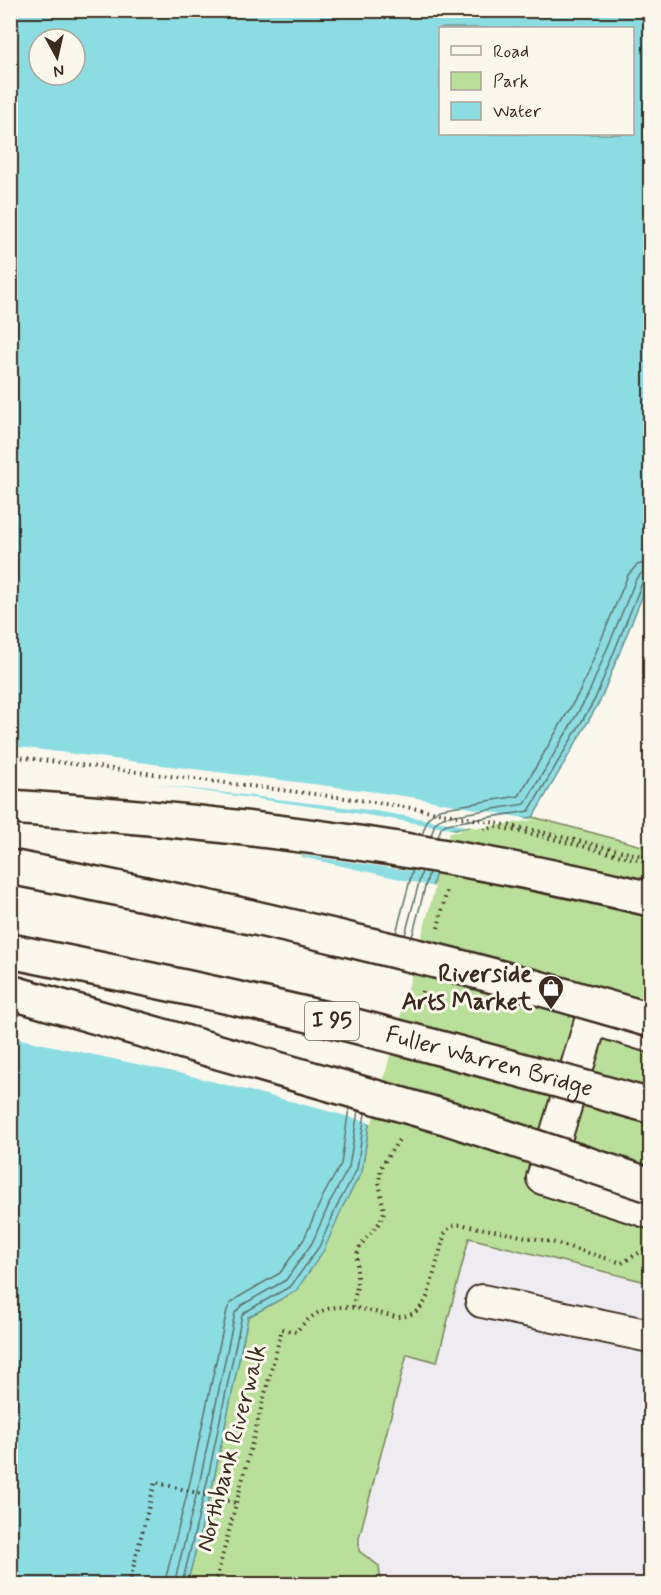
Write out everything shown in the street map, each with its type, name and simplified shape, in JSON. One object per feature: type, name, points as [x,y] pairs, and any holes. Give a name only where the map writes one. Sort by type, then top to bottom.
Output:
[{"type":"highway","points":[[10,807],[148,817],[372,844],[504,867],[651,899]]},
{"type":"highway","points":[[10,867],[194,904],[322,933],[443,963],[651,1020]]},
{"type":"highway","name":"Fuller Warren Bridge","points":[[10,951],[340,1023],[651,1106]]},
{"type":"highway","points":[[10,992],[437,1115],[651,1185]]},
{"type":"lane","points":[[651,1036],[592,1018],[543,1178],[651,1212]]},
{"type":"lane","points":[[482,1300],[651,1336]]},
{"type":"path","points":[[10,756],[431,811],[533,830],[651,860]]},
{"type":"path","points":[[478,831],[496,827],[651,860]]},
{"type":"path","points":[[436,935],[450,880]]},
{"type":"path","points":[[417,1014],[425,980]]},
{"type":"path","points":[[353,1308],[356,1295],[357,1254],[360,1246],[380,1222],[384,1212],[379,1182],[381,1167],[396,1146],[402,1130]]},
{"type":"path","name":"Northbank Riverwalk","points":[[215,1584],[282,1329],[296,1332],[317,1312],[335,1307],[402,1317],[414,1313],[425,1304],[429,1295],[445,1233],[452,1225],[464,1225],[552,1242],[622,1263],[647,1248],[651,1250]]},
{"type":"path","points":[[129,1584],[155,1482],[236,1503]]},
{"type":"shaded area","points":[[469,1237],[650,1283],[650,1584],[381,1584],[379,1566],[359,1551],[359,1538],[407,1354],[437,1361]]},
{"type":"green space","points":[[533,817],[650,848],[650,1283],[469,1238],[437,1362],[407,1354],[359,1538],[359,1551],[379,1566],[381,1584],[187,1584],[213,1483],[248,1317],[296,1291],[362,1171],[369,1124],[447,830]]},
{"type":"water","points":[[11,11],[650,11],[650,577],[600,701],[533,817],[447,830],[369,1124],[362,1171],[343,1206],[324,1250],[296,1291],[248,1317],[213,1483],[187,1584],[11,1584]]},
{"type":"pier","points":[[11,746],[376,792],[534,820],[478,828],[369,810],[151,784],[343,811],[462,831],[449,833],[438,875],[302,855],[302,857],[435,887],[372,1123],[183,1074],[11,1037]]},
{"type":"place","name":"Riverside Arts Market","points":[[551,1011]]}]
